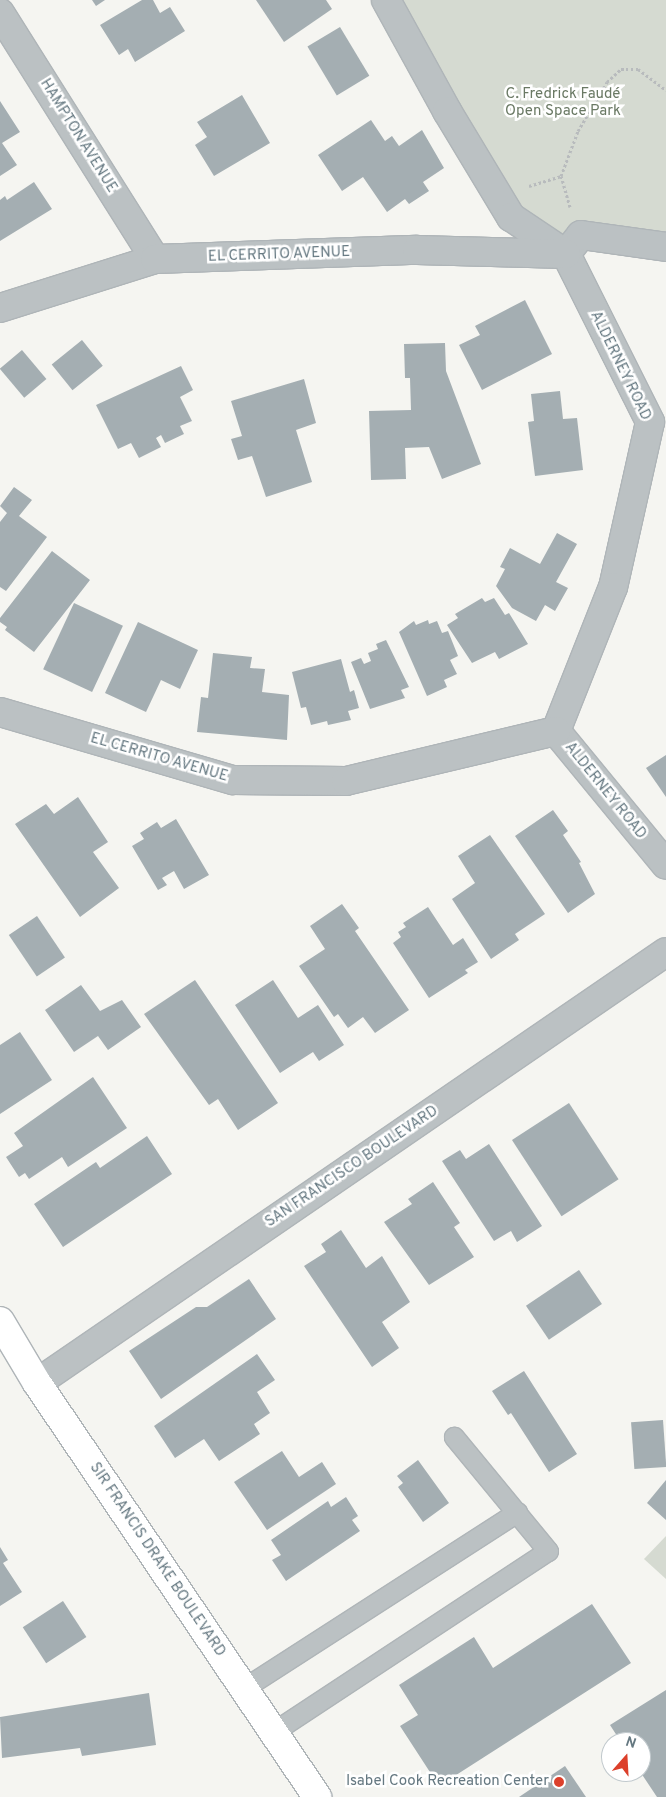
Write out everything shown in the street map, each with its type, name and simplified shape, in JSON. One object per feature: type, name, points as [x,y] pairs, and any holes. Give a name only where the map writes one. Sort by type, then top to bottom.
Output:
[{"type":"main road","name":"SIR FRANCIS DRAKE BOULEVARD","points":[[0,1321],[37,1383],[317,1797]]},
{"type":"street","name":"ALDERNEY ROAD","points":[[386,0],[447,111],[511,217],[573,245],[650,422],[613,587],[556,731],[666,865]]},
{"type":"street","name":"HAMPTON AVENUE","points":[[0,13],[155,259]]},
{"type":"street","name":"EL CERRITO AVENUE","points":[[0,308],[155,259],[573,245],[666,247]]},
{"type":"street","name":"EL CERRITO AVENUE","points":[[0,712],[233,780],[346,781],[556,731]]},
{"type":"street","name":"SAN FRANCISCO BOULEVARD","points":[[37,1383],[666,952]]},
{"type":"lane","points":[[273,1732],[548,1551],[454,1437]]},
{"type":"lane","points":[[244,1688],[517,1512]]},
{"type":"path","points":[[573,245],[562,176],[578,132],[602,90],[621,69],[638,69],[666,90]]},
{"type":"green space","name":"C. Fredrick Faudé Open Space Park","points":[[386,0],[666,0],[666,249],[581,235],[566,254],[511,217]]},
{"type":"green space","points":[[666,1536],[666,1579],[644,1559]]},
{"type":"building","points":[[92,0],[105,0],[96,6]]},
{"type":"building","points":[[142,0],[153,0],[160,13],[170,7],[185,31],[135,62],[128,49],[119,55],[100,25]]},
{"type":"building","points":[[256,0],[326,0],[332,9],[284,42]]},
{"type":"building","points":[[340,27],[369,76],[337,95],[307,47]]},
{"type":"building","points":[[242,95],[270,143],[214,176],[195,145],[207,137],[197,122]]},
{"type":"building","points":[[0,101],[20,132],[2,143],[17,165],[0,176]]},
{"type":"building","points":[[371,120],[385,141],[392,136],[399,146],[422,130],[444,168],[423,182],[429,191],[409,204],[405,199],[387,212],[363,177],[342,191],[318,155]]},
{"type":"building","points":[[34,182],[52,209],[0,241],[0,200],[5,196],[7,200]]},
{"type":"building","points":[[525,300],[552,354],[482,390],[459,345],[480,335],[475,326]]},
{"type":"building","points":[[82,340],[103,366],[72,390],[52,365]]},
{"type":"building","points":[[445,343],[446,371],[481,464],[442,479],[429,447],[405,448],[406,479],[371,480],[369,411],[411,410],[410,378],[405,378],[404,344]]},
{"type":"building","points":[[22,350],[46,379],[24,398],[0,369]]},
{"type":"building","points":[[181,366],[193,390],[180,397],[192,421],[180,426],[184,434],[165,443],[161,435],[156,438],[161,447],[139,458],[131,443],[118,449],[96,405]]},
{"type":"building","points":[[304,379],[316,423],[296,430],[312,482],[266,497],[252,456],[238,460],[231,439],[242,436],[231,401]]},
{"type":"building","points":[[560,391],[563,419],[577,418],[583,470],[535,476],[528,422],[534,421],[531,394]]},
{"type":"building","points":[[14,487],[32,500],[19,516],[47,537],[6,591],[0,587],[0,522],[7,513],[0,506]]},
{"type":"building","points":[[557,533],[577,544],[556,582],[568,588],[555,611],[545,605],[536,621],[512,608],[496,586],[505,569],[500,567],[510,548],[540,564]]},
{"type":"building","points":[[52,551],[90,580],[34,652],[5,630],[7,627],[0,622],[0,618]]},
{"type":"building","points":[[482,598],[485,602],[494,598],[505,615],[509,613],[528,644],[499,659],[495,652],[472,663],[447,625],[458,618],[455,614]]},
{"type":"building","points":[[74,603],[123,626],[92,692],[43,669]]},
{"type":"building","points":[[428,620],[429,624],[437,621],[442,633],[448,631],[458,656],[450,660],[457,674],[444,680],[447,687],[427,696],[399,632],[414,621],[416,625]]},
{"type":"building","points":[[138,622],[198,650],[180,689],[161,680],[146,712],[105,693]]},
{"type":"building","points":[[386,640],[409,687],[401,690],[405,698],[370,709],[351,662],[361,658],[364,664],[371,661],[368,653],[378,649],[376,644]]},
{"type":"building","points":[[213,653],[252,657],[250,668],[265,669],[262,692],[289,695],[287,740],[197,732],[201,697],[208,698]]},
{"type":"building","points":[[341,659],[350,692],[354,690],[359,708],[348,711],[351,720],[328,725],[327,721],[311,725],[306,707],[301,708],[292,672]]},
{"type":"building","points":[[666,755],[666,797],[646,768]]},
{"type":"building","points":[[78,797],[108,842],[93,852],[119,888],[80,917],[15,824],[46,804],[54,814]]},
{"type":"building","points":[[553,810],[568,831],[563,835],[581,862],[579,863],[595,894],[568,913],[515,836]]},
{"type":"building","points":[[176,819],[209,875],[184,889],[174,871],[162,878],[167,885],[158,890],[132,846],[144,839],[140,833],[157,822],[161,828]]},
{"type":"building","points":[[490,835],[545,914],[515,934],[519,940],[491,959],[452,899],[475,883],[458,856]]},
{"type":"building","points":[[342,904],[359,928],[355,931],[409,1010],[375,1033],[363,1017],[348,1028],[338,1014],[334,1017],[299,966],[325,949],[310,926]]},
{"type":"building","points":[[428,907],[453,945],[463,938],[478,962],[465,970],[468,973],[429,998],[393,943],[401,937],[398,932],[406,927],[403,923]]},
{"type":"building","points":[[37,916],[65,957],[37,976],[9,935]]},
{"type":"building","points":[[195,980],[278,1103],[238,1130],[218,1099],[209,1105],[144,1014]]},
{"type":"building","points":[[273,980],[298,1018],[318,1005],[344,1045],[319,1061],[313,1052],[280,1073],[235,1005]]},
{"type":"building","points":[[81,985],[100,1011],[122,1000],[141,1027],[108,1050],[98,1036],[74,1052],[45,1010]]},
{"type":"building","points":[[20,1032],[52,1080],[0,1114],[0,1045]]},
{"type":"building","points":[[93,1077],[127,1128],[68,1167],[62,1157],[29,1179],[25,1173],[19,1177],[6,1157],[23,1146],[14,1133]]},
{"type":"building","points":[[569,1103],[619,1179],[562,1216],[512,1140]]},
{"type":"building","points":[[147,1136],[172,1174],[63,1247],[34,1204],[96,1162],[100,1168]]},
{"type":"building","points":[[489,1144],[542,1226],[517,1242],[511,1231],[494,1241],[442,1161],[460,1150],[466,1159]]},
{"type":"building","points":[[433,1182],[460,1223],[454,1227],[474,1257],[429,1285],[384,1222],[412,1204],[408,1199]]},
{"type":"building","points":[[341,1230],[366,1268],[382,1256],[410,1302],[382,1322],[399,1348],[372,1367],[304,1266],[326,1252],[321,1244]]},
{"type":"building","points":[[579,1270],[602,1304],[549,1340],[526,1306]]},
{"type":"building","points":[[249,1279],[276,1319],[161,1399],[129,1351],[196,1307],[207,1307]]},
{"type":"building","points":[[257,1354],[275,1380],[257,1392],[270,1413],[254,1424],[260,1434],[219,1461],[204,1439],[175,1458],[154,1426]]},
{"type":"building","points":[[524,1371],[577,1454],[549,1472],[511,1413],[508,1415],[492,1391]]},
{"type":"building","points":[[663,1420],[666,1467],[634,1469],[631,1422]]},
{"type":"building","points":[[282,1451],[299,1477],[322,1462],[336,1484],[267,1530],[234,1482]]},
{"type":"building","points":[[418,1460],[449,1503],[423,1522],[398,1487],[403,1483],[397,1476]]},
{"type":"building","points":[[666,1480],[666,1520],[647,1503]]},
{"type":"building","points":[[346,1497],[358,1516],[352,1520],[360,1531],[286,1581],[272,1560],[281,1555],[271,1540],[328,1501],[331,1507]]},
{"type":"building","points":[[0,1547],[8,1560],[3,1563],[22,1592],[0,1606]]},
{"type":"building","points":[[63,1601],[86,1637],[46,1663],[23,1627]]},
{"type":"building","points":[[592,1604],[631,1663],[439,1786],[400,1726],[418,1715],[399,1685],[474,1637],[493,1668]]},
{"type":"building","points":[[666,1690],[666,1797],[657,1797],[647,1782],[651,1782],[651,1732],[615,1732],[610,1725]]},
{"type":"building","points":[[149,1693],[156,1745],[82,1756],[80,1748],[2,1758],[0,1717]]},
{"type":"building","name":"Isabel Cook Recreation Center","points":[[565,1766],[586,1797],[519,1797]]},
{"type":"place","name":"Isabel Cook Recreation Center","points":[[559,1782]]}]
